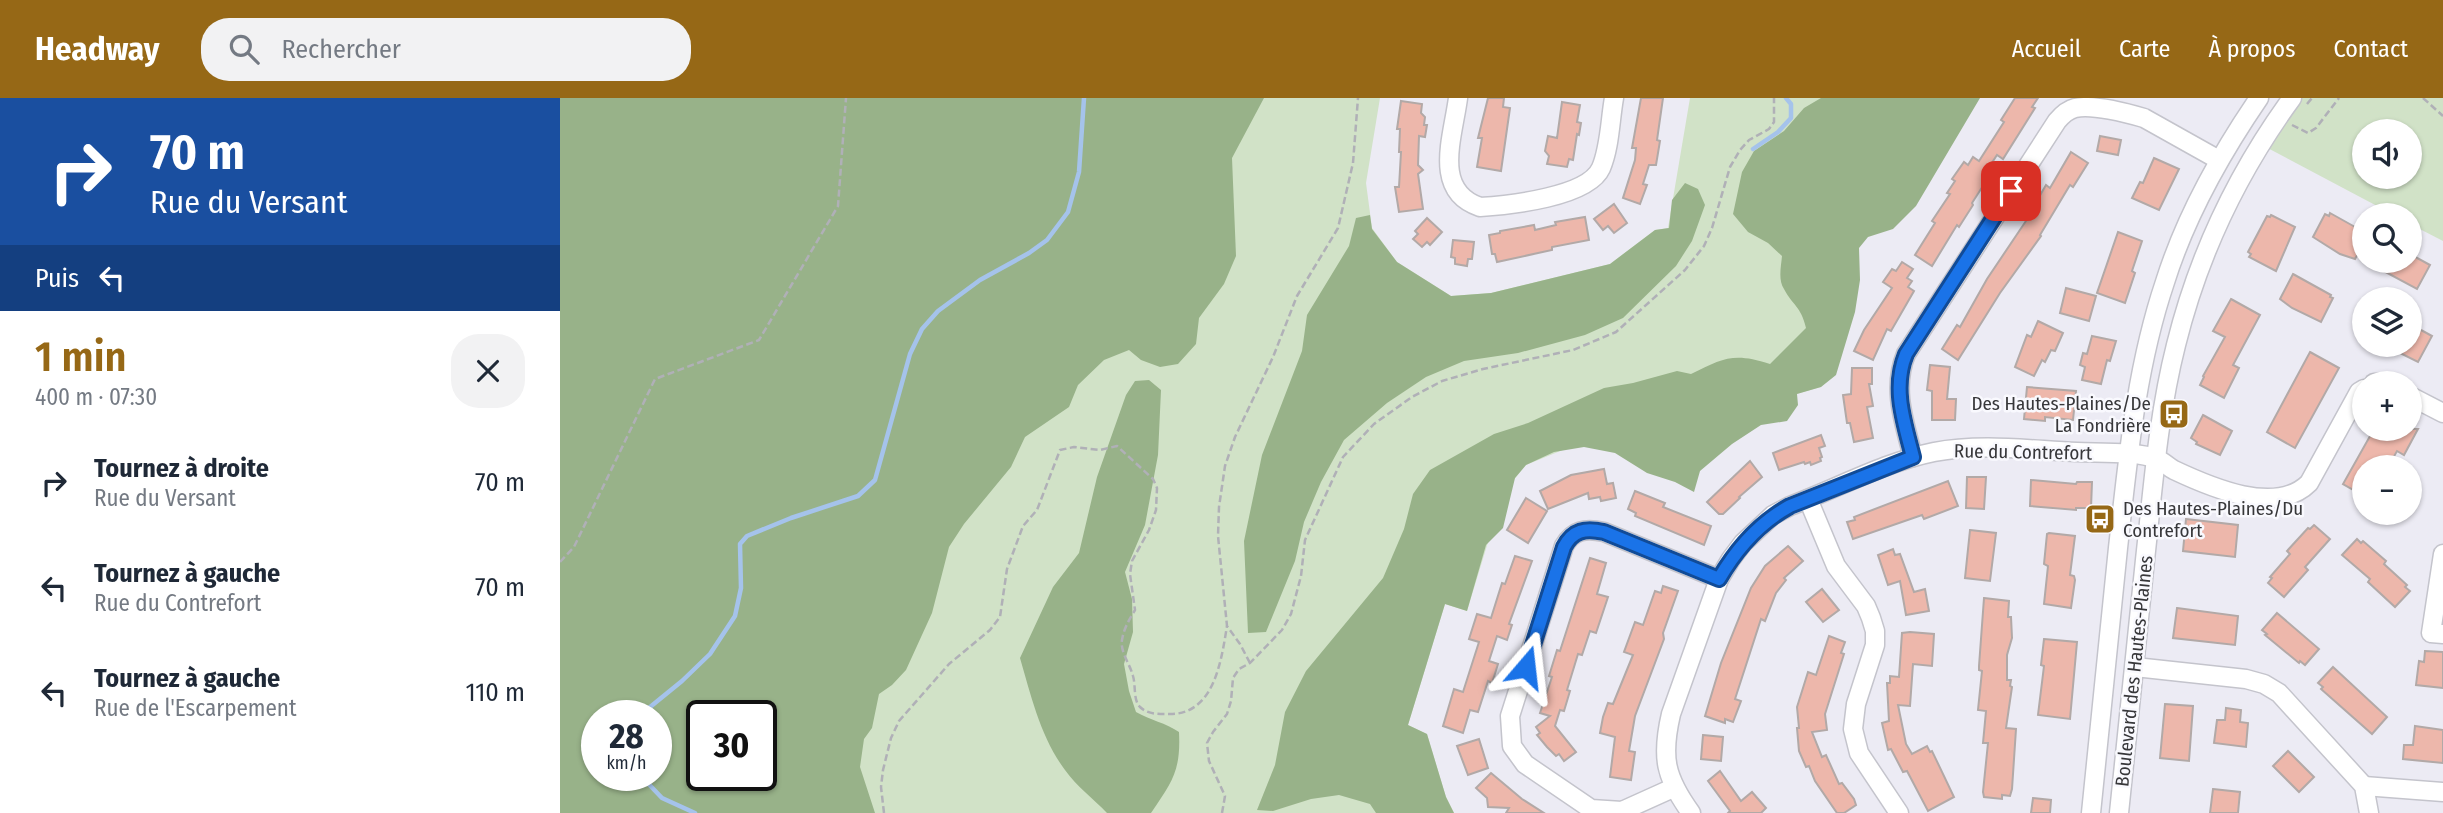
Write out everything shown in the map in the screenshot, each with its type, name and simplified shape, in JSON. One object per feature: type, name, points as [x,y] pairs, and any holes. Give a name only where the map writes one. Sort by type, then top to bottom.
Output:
[{"type":"street","points":[[1458,98],[1450,159],[1451,183],[1458,195],[1480,207],[1568,193],[1591,181],[1600,171],[1604,158],[1614,98]]},
{"type":"street","name":"Boulevard des Hautes-Plaines","points":[[2091,813],[2128,454],[2142,369],[2165,282],[2181,238],[2219,160],[2259,98]]},
{"type":"street","name":"Boulevard des Hautes-Plaines","points":[[2119,813],[2156,458],[2176,346],[2203,257],[2220,218],[2260,144],[2297,105]]},
{"type":"street","points":[[1913,457],[1899,398],[1900,368],[1906,354],[2064,113],[2084,107],[2144,118],[2219,160]]},
{"type":"street","points":[[2422,403],[2443,414]]},
{"type":"street","points":[[2156,458],[2171,468],[2217,488],[2259,496],[2290,496],[2309,483],[2352,405]]},
{"type":"street","name":"Rue du Contrefort","points":[[1691,813],[1673,788],[1667,767],[1667,733],[1671,714],[1719,579],[1743,543],[1773,515],[1913,457],[1959,448],[2128,454],[2156,458]]},
{"type":"street","points":[[1808,499],[1836,566],[1866,606],[1875,631],[1875,645],[1856,704],[1853,729],[1859,753],[1899,813]]},
{"type":"street","points":[[1673,788],[1622,811],[1591,809],[1525,764],[1512,746],[1510,716],[1564,547],[1569,538],[1577,532],[1604,532],[1719,579]]},
{"type":"street","points":[[2443,554],[2431,633],[2443,634]]},
{"type":"street","points":[[2135,667],[2246,679],[2264,684],[2279,693],[2364,786],[2369,813]]},
{"type":"street","points":[[2364,786],[2443,792]]},
{"type":"path","points":[[560,562],[574,547],[655,379],[759,340],[838,206],[846,98]]},
{"type":"path","points":[[884,813],[881,787],[883,769],[891,738],[899,721],[949,664],[990,630],[1000,617],[1007,569],[1023,526],[1037,510],[1060,450],[1074,447],[1100,450],[1117,446],[1153,479],[1157,488],[1156,510],[1149,530],[1132,561],[1130,574],[1135,610],[1122,639],[1122,648],[1133,676],[1137,702],[1141,708],[1153,713],[1180,715],[1196,705],[1212,687],[1227,626],[1219,536],[1219,507],[1225,466],[1235,437],[1273,357],[1297,296],[1338,228],[1353,163],[1358,98]]},
{"type":"path","points":[[1222,813],[1225,796],[1209,761],[1207,743],[1227,713],[1233,678],[1239,668],[1250,663],[1282,630],[1291,614],[1310,525],[1323,502],[1336,468],[1353,444],[1374,424],[1412,397],[1442,381],[1483,369],[1573,350],[1616,332],[1685,270],[1704,246],[1735,158],[1749,140],[1769,129],[1774,122],[1774,98]]},
{"type":"path","points":[[2297,105],[2312,98]]},
{"type":"path","points":[[2296,118],[2292,125],[2308,133],[2316,128],[2339,98]]},
{"type":"path","points":[[2423,98],[2443,116]]},
{"type":"path","points":[[1227,626],[1250,663]]},
{"type":"green space","points":[[560,98],[1264,98],[1232,158],[1236,256],[1224,284],[1199,318],[1196,344],[1178,364],[1160,367],[1141,360],[1129,350],[1104,360],[1078,385],[1069,407],[1025,437],[1011,467],[964,524],[949,547],[932,613],[906,670],[879,694],[872,728],[864,739],[860,767],[875,813],[560,813]]},
{"type":"green space","points":[[1084,98],[1380,98],[1366,183],[1372,228],[1397,262],[1451,296],[1491,293],[1610,264],[1655,230],[1668,228],[1690,98],[1975,98],[1852,245],[1821,387],[1611,446],[1570,447],[1526,465],[1503,493],[1467,611],[1445,604],[1408,725],[1427,734],[1446,797],[1454,813],[695,813],[672,791],[672,700],[651,700]]},
{"type":"green space","points":[[1821,98],[1980,98],[1916,206],[1893,229],[1868,237],[1859,248],[1860,280],[1855,312],[1836,375],[1821,387],[1797,394],[1798,405],[1787,421],[1761,425],[1732,444],[1700,471],[1694,492],[1675,482],[1647,473],[1615,453],[1584,447],[1554,452],[1526,465],[1515,478],[1503,528],[1486,545],[1467,611],[1445,604],[1408,725],[1427,734],[1446,797],[1454,813],[1376,813],[1370,804],[1339,795],[1311,799],[1273,811],[1257,810],[1275,765],[1285,712],[1306,671],[1383,578],[1404,529],[1413,494],[1430,470],[1494,434],[1528,423],[1604,388],[1677,371],[1691,374],[1729,359],[1747,358],[1770,364],[1806,328],[1799,310],[1781,282],[1782,256],[1768,243],[1748,232],[1733,214],[1742,172],[1754,151],[1784,131],[1804,108]]},
{"type":"green space","points":[[2292,98],[2443,98],[2443,241],[2422,230],[2422,203],[2371,203],[2260,144]]},
{"type":"green space","points":[[1685,183],[1698,189],[1705,205],[1692,241],[1676,266],[1623,318],[1585,335],[1518,353],[1464,361],[1426,377],[1387,403],[1344,440],[1321,482],[1304,522],[1295,561],[1266,632],[1248,633],[1244,541],[1262,455],[1302,351],[1307,315],[1349,246],[1356,218],[1370,215],[1372,229],[1397,262],[1451,296],[1491,293],[1610,264],[1655,230],[1669,228],[1672,200]]},
{"type":"green space","points":[[1149,380],[1161,390],[1158,455],[1145,525],[1125,572],[1132,599],[1133,632],[1124,664],[1136,712],[1179,732],[1178,757],[1174,776],[1151,813],[1107,813],[1074,782],[1049,744],[1020,658],[1053,587],[1079,553],[1097,477],[1126,395],[1135,381]]},
{"type":"building","points":[[1488,98],[1504,98],[1503,107],[1510,108],[1501,171],[1477,167],[1482,138],[1478,138]]},
{"type":"building","points":[[1641,98],[1663,98],[1656,165],[1649,165],[1643,184],[1647,185],[1640,204],[1623,198],[1635,160],[1636,148],[1632,148]]},
{"type":"building","points":[[2015,98],[2038,98],[2032,107],[2035,108],[2003,159],[1997,155],[1984,175],[1988,178],[1973,205],[1959,227],[1957,225],[1932,266],[1915,255],[1935,223],[1932,221],[1950,194],[1947,193],[1955,181],[1952,179],[1964,162],[1968,165],[1973,157],[1979,161],[2004,122],[2001,120]]},
{"type":"building","points":[[1401,101],[1422,104],[1421,113],[1425,117],[1424,125],[1427,125],[1425,137],[1419,136],[1418,165],[1423,170],[1418,174],[1423,209],[1399,212],[1395,187],[1399,187],[1401,152],[1400,129],[1397,129]]},
{"type":"building","points":[[1562,102],[1580,105],[1577,122],[1581,123],[1579,135],[1577,134],[1573,160],[1569,159],[1567,167],[1547,164],[1549,156],[1545,151],[1548,136],[1557,138]]},
{"type":"building","points":[[2100,136],[2121,140],[2118,155],[2097,151]]},
{"type":"building","points":[[2071,152],[2088,163],[2073,187],[2070,185],[2041,236],[2000,293],[1958,360],[1942,349],[1957,325],[1960,327],[2046,185],[2050,188]]},
{"type":"building","points":[[2154,158],[2179,169],[2159,210],[2132,198],[2140,182],[2143,183]]},
{"type":"building","points":[[1614,204],[1627,223],[1614,233],[1608,226],[1603,230],[1594,219]]},
{"type":"building","points":[[2330,213],[2352,225],[2352,258],[2340,254],[2313,237],[2325,214],[2329,216]]},
{"type":"building","points":[[2271,215],[2295,227],[2276,271],[2249,257],[2251,254],[2248,252],[2267,216]]},
{"type":"building","points":[[1585,217],[1589,240],[1497,262],[1495,254],[1492,254],[1489,235],[1534,225],[1535,230],[1556,225],[1555,222]]},
{"type":"building","points":[[1427,218],[1442,232],[1430,245],[1427,242],[1422,247],[1413,239],[1418,234],[1415,231]]},
{"type":"building","points":[[2118,232],[2142,241],[2125,303],[2097,293]]},
{"type":"building","points":[[1453,240],[1474,242],[1472,259],[1468,259],[1467,266],[1455,264],[1455,258],[1451,257]]},
{"type":"building","points":[[2422,261],[2430,265],[2418,287],[2387,273],[2422,273]]},
{"type":"building","points":[[1902,262],[1913,269],[1907,278],[1912,281],[1908,287],[1914,291],[1891,331],[1887,329],[1873,360],[1854,351],[1864,330],[1892,288],[1883,282],[1892,269],[1896,271]]},
{"type":"building","points":[[2293,274],[2333,298],[2321,322],[2280,299]]},
{"type":"building","points":[[2066,288],[2096,296],[2089,321],[2060,313]]},
{"type":"building","points":[[2231,299],[2260,315],[2233,365],[2239,368],[2224,398],[2200,385],[2225,337],[2213,331]]},
{"type":"building","points":[[2038,321],[2063,333],[2055,351],[2051,350],[2045,362],[2042,360],[2034,376],[2015,367],[2027,335],[2031,337]]},
{"type":"building","points":[[2422,331],[2432,336],[2422,355]]},
{"type":"building","points":[[2092,336],[2116,341],[2110,361],[2107,360],[2101,384],[2082,380],[2085,367],[2080,365],[2083,353],[2087,354]]},
{"type":"building","points":[[2310,352],[2339,368],[2295,448],[2267,432]]},
{"type":"building","points":[[2408,357],[2421,357],[2418,362]]},
{"type":"building","points":[[1930,365],[1950,367],[1947,399],[1956,399],[1955,420],[1932,420],[1932,391],[1927,390]]},
{"type":"building","points":[[1852,368],[1872,368],[1872,384],[1869,384],[1873,406],[1867,407],[1873,438],[1854,442],[1850,423],[1847,423],[1843,395],[1851,394]]},
{"type":"building","points":[[2027,387],[2076,391],[2073,420],[2045,417],[2045,421],[2024,419]]},
{"type":"building","points":[[2203,415],[2232,431],[2220,455],[2196,444],[2191,438]]},
{"type":"building","points":[[1821,435],[1825,446],[1819,448],[1821,461],[1811,465],[1810,462],[1804,462],[1779,470],[1773,453]]},
{"type":"building","points":[[2367,441],[2412,441],[2404,455],[2397,451],[2395,455],[2359,455]]},
{"type":"building","points":[[1750,461],[1762,477],[1723,514],[1719,514],[1707,502]]},
{"type":"building","points":[[2352,468],[2352,489],[2343,484]]},
{"type":"building","points":[[1604,469],[1607,484],[1613,483],[1616,498],[1601,501],[1600,497],[1589,499],[1588,493],[1548,509],[1540,491],[1571,475]]},
{"type":"building","points":[[1967,477],[1986,477],[1984,509],[1966,508]]},
{"type":"building","points":[[2031,480],[2076,484],[2092,482],[2091,508],[2076,510],[2030,506]]},
{"type":"building","points":[[1948,481],[1958,506],[1924,519],[1922,515],[1853,539],[1847,522],[1855,520],[1854,517]]},
{"type":"building","points":[[1635,491],[1665,503],[1663,507],[1711,526],[1704,545],[1635,516],[1636,513],[1628,509]]},
{"type":"building","points":[[1526,498],[1547,511],[1528,543],[1507,530]]},
{"type":"building","points":[[2186,519],[2238,525],[2235,557],[2183,551]]},
{"type":"building","points":[[2314,525],[2330,539],[2305,567],[2308,570],[2284,597],[2268,583],[2272,578],[2270,577],[2290,554],[2287,551]]},
{"type":"building","points":[[1970,530],[1996,533],[1990,581],[1965,578]]},
{"type":"building","points":[[2049,533],[2075,536],[2070,575],[2074,576],[2075,580],[2071,608],[2044,604],[2048,566],[2044,564]]},
{"type":"building","points":[[2357,539],[2386,561],[2384,564],[2407,585],[2405,587],[2410,591],[2395,607],[2368,582],[2370,579],[2342,555]]},
{"type":"building","points":[[1788,546],[1803,561],[1784,578],[1786,580],[1776,593],[1765,621],[1761,619],[1735,699],[1741,701],[1733,722],[1725,719],[1725,723],[1705,716],[1721,663],[1751,588],[1765,566]]},
{"type":"building","points":[[1893,549],[1895,555],[1900,554],[1914,592],[1925,589],[1929,611],[1906,615],[1900,581],[1888,585],[1878,555]]},
{"type":"building","points":[[1515,556],[1532,561],[1509,624],[1512,625],[1507,640],[1497,636],[1489,661],[1498,664],[1492,683],[1488,681],[1478,712],[1470,710],[1463,733],[1443,726],[1454,689],[1463,692],[1479,642],[1469,639],[1477,614],[1491,618],[1502,583],[1505,584]]},
{"type":"building","points":[[1590,558],[1606,563],[1597,594],[1608,597],[1596,633],[1590,631],[1582,655],[1578,654],[1564,711],[1560,710],[1555,726],[1576,752],[1564,761],[1537,735],[1540,733],[1536,727],[1550,716],[1540,713],[1552,677],[1549,676],[1557,650],[1560,651]]},
{"type":"building","points":[[1663,586],[1678,591],[1663,633],[1664,639],[1635,716],[1629,751],[1635,752],[1631,780],[1610,777],[1615,737],[1600,733],[1603,717],[1608,703],[1613,704],[1633,655],[1624,652],[1635,622],[1643,625],[1655,591],[1661,593]]},
{"type":"building","points":[[1822,589],[1839,610],[1823,622],[1806,602]]},
{"type":"building","points":[[1984,598],[2009,601],[2008,617],[2011,617],[2012,638],[2007,655],[2007,680],[2011,680],[2012,687],[2006,728],[2016,729],[2012,789],[2010,796],[2002,795],[2002,799],[1984,797],[1983,792],[1988,743],[1983,743],[1986,711],[1978,710]]},
{"type":"building","points":[[2177,608],[2238,616],[2235,645],[2173,638]]},
{"type":"building","points":[[2277,613],[2319,649],[2305,665],[2300,661],[2299,663],[2262,630]]},
{"type":"building","points":[[1902,633],[1934,634],[1932,666],[1913,664],[1910,706],[1898,705],[1906,744],[1912,754],[1927,746],[1930,752],[1932,751],[1954,797],[1928,811],[1907,771],[1903,772],[1891,749],[1888,750],[1882,723],[1889,721],[1887,683],[1890,683],[1890,676],[1899,677]]},
{"type":"building","points":[[1829,636],[1845,642],[1841,653],[1844,654],[1825,714],[1827,730],[1812,732],[1822,757],[1826,755],[1839,784],[1842,783],[1854,799],[1856,805],[1844,813],[1837,813],[1815,781],[1809,766],[1806,767],[1799,751],[1797,728],[1797,707],[1808,672],[1816,675]]},
{"type":"building","points":[[2044,639],[2077,642],[2070,719],[2038,715],[2044,666],[2041,665]]},
{"type":"building","points":[[2425,651],[2443,652],[2443,688],[2416,685],[2419,661],[2424,662]]},
{"type":"building","points":[[2333,667],[2387,717],[2372,734],[2321,689],[2323,687],[2318,683]]},
{"type":"building","points":[[2165,704],[2193,706],[2189,761],[2160,758]]},
{"type":"building","points":[[2226,708],[2241,710],[2240,722],[2248,723],[2246,747],[2214,743],[2217,720],[2225,720]]},
{"type":"building","points":[[2415,726],[2443,730],[2443,763],[2403,759],[2404,745],[2413,745]]},
{"type":"building","points":[[1703,735],[1723,737],[1721,761],[1701,759]]},
{"type":"building","points":[[1479,739],[1488,768],[1468,775],[1457,746]]},
{"type":"building","points":[[2288,751],[2314,777],[2299,792],[2273,766]]},
{"type":"building","points":[[1720,771],[1741,801],[1752,792],[1766,808],[1761,813],[1728,813],[1730,811],[1708,781]]},
{"type":"building","points":[[1491,773],[1544,813],[1506,813],[1509,808],[1488,807],[1487,798],[1476,788]]},
{"type":"building","points":[[2213,789],[2240,792],[2238,813],[2210,813]]},
{"type":"building","points":[[2033,798],[2051,800],[2050,813],[2031,813]]},
{"type":"waterway","points":[[659,700],[710,654],[735,616],[741,588],[740,544],[747,536],[791,518],[858,496],[875,480],[910,354],[922,329],[938,311],[980,280],[1047,240],[1068,212],[1079,172],[1084,98]]},
{"type":"waterway","points":[[1753,149],[1778,132],[1791,118],[1791,104],[1786,98]]},
{"type":"waterway","points":[[655,791],[662,798],[695,813]]},
{"type":"place","name":"Des Hautes-Plaines/De La Fondrière","points":[[2174,414]]},
{"type":"place","name":"Des Hautes-Plaines/Du Contrefort","points":[[2100,519]]},
{"type":"route","points":[[1526,667],[1564,547],[1569,538],[1577,532],[1604,532],[1719,579],[1743,543],[1773,515],[1913,457],[1899,398],[1900,368],[1906,354],[2011,191]]}]
